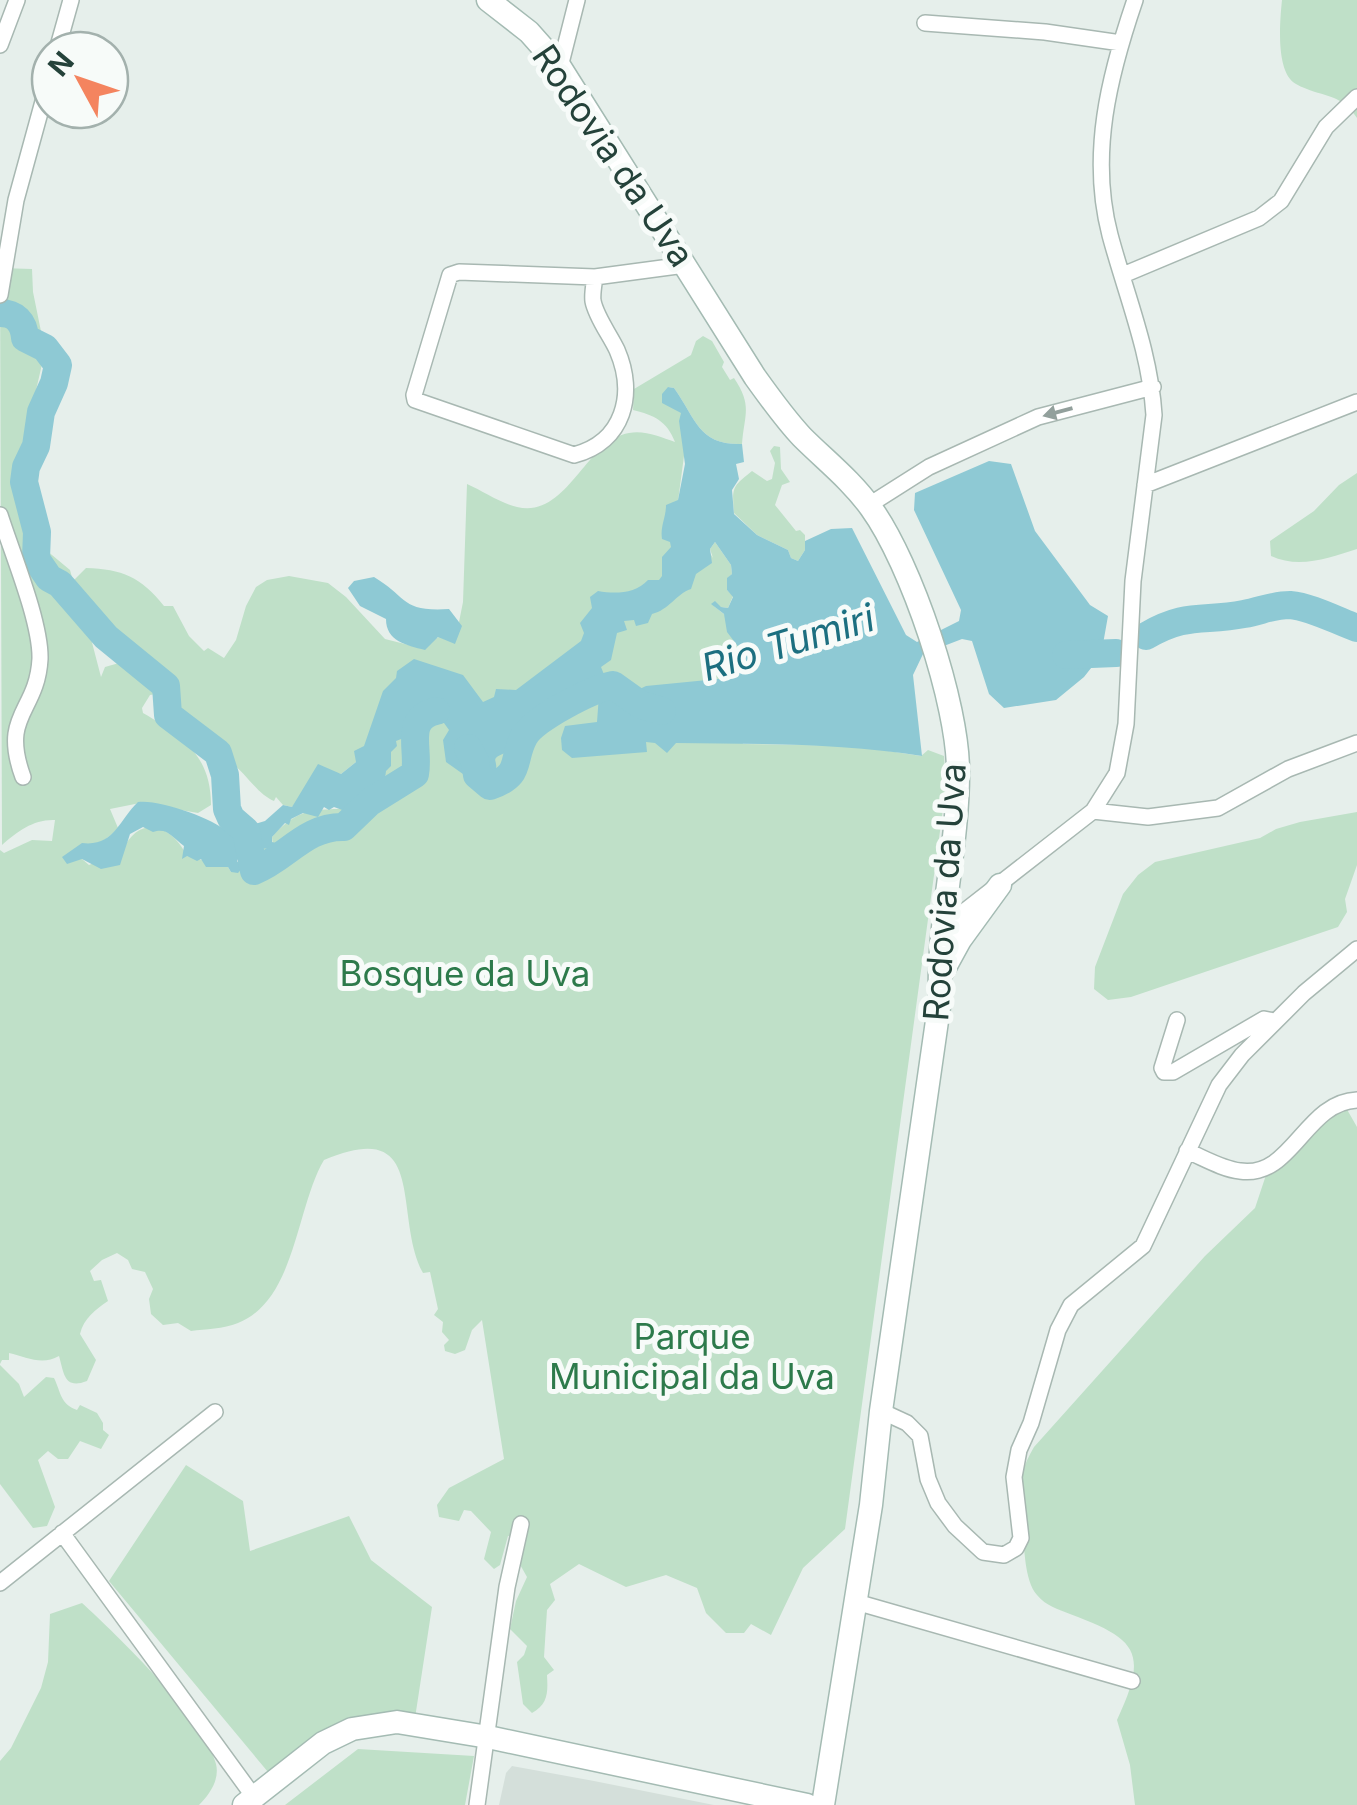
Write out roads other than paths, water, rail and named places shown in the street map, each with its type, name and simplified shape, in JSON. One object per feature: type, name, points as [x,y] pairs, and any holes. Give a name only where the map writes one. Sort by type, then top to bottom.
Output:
[{"type":"street","points":[[0,46],[17,0]]},
{"type":"street","points":[[63,30],[71,0]]},
{"type":"street","name":"Rodovia da Uva","points":[[488,0],[528,32],[560,67],[755,378],[778,408],[869,504],[892,544],[938,663],[958,768],[956,842],[943,928],[940,1000],[871,1505],[822,1805]]},
{"type":"street","points":[[560,67],[577,0]]},
{"type":"street","points":[[943,928],[1093,811],[1117,773],[1126,724],[1133,581],[1154,414],[1139,325],[1109,232],[1101,182],[1104,110],[1136,0]]},
{"type":"street","points":[[926,22],[1121,43]]},
{"type":"street","points":[[1122,276],[1270,210],[1281,201],[1326,127],[1357,97]]},
{"type":"street","points":[[0,295],[16,200],[35,130]]},
{"type":"street","points":[[594,278],[593,302],[626,378],[623,412],[609,438],[595,450],[574,455],[416,400],[414,395],[450,275],[459,272],[594,278],[686,265]]},
{"type":"street","points":[[869,504],[929,467],[1038,417],[1152,387]]},
{"type":"street","points":[[1145,485],[1357,402]]},
{"type":"street","points":[[0,516],[36,628],[40,660],[3,739],[6,755],[23,778]]},
{"type":"street","points":[[1093,811],[1148,817],[1218,808],[1288,769],[1357,743]]},
{"type":"street","points":[[940,979],[960,940],[1000,885]]},
{"type":"street","points":[[881,1411],[907,1423],[920,1436],[928,1479],[938,1503],[968,1541],[983,1552],[1004,1556],[1016,1548],[1021,1538],[1016,1464],[1058,1330],[1071,1305],[1142,1246],[1219,1085],[1274,1022],[1357,950]]},
{"type":"street","points":[[1177,1020],[1164,1072],[1173,1072],[1264,1019],[1274,1022]]},
{"type":"street","points":[[1187,1151],[1243,1172],[1268,1168],[1321,1114],[1344,1100],[1357,1100]]},
{"type":"street","points":[[0,1583],[215,1412]]},
{"type":"street","points":[[477,1805],[507,1587],[521,1524]]},
{"type":"street","points":[[62,1534],[249,1801],[323,1742],[352,1729],[397,1722],[488,1737],[807,1805]]},
{"type":"street","points":[[856,1602],[1132,1682]]},
{"type":"water","points":[[668,387],[674,388],[707,435],[742,444],[744,462],[736,464],[739,479],[732,490],[734,514],[757,535],[788,550],[791,558],[798,561],[805,541],[831,529],[852,528],[906,635],[917,642],[959,621],[961,610],[914,510],[915,493],[989,461],[1011,464],[1035,531],[1090,605],[1108,616],[1095,663],[1056,700],[1004,708],[989,694],[972,641],[962,639],[923,654],[913,675],[922,756],[830,746],[676,743],[667,753],[655,743],[646,742],[647,752],[572,758],[562,750],[565,726],[597,722],[599,695],[607,689],[621,698],[646,686],[728,678],[735,672],[743,653],[727,632],[724,614],[711,604],[715,601],[728,608],[733,597],[727,590],[731,565],[715,542],[710,549],[712,563],[696,574],[691,589],[652,614],[648,623],[636,626],[634,620],[624,621],[627,630],[617,633],[611,660],[601,667],[603,684],[530,718],[519,757],[510,751],[498,757],[494,775],[488,774],[483,781],[470,779],[446,762],[443,740],[449,730],[444,723],[432,719],[419,732],[396,741],[384,786],[377,786],[372,793],[372,805],[357,807],[360,811],[356,815],[324,807],[318,817],[303,813],[291,819],[272,837],[276,843],[273,848],[253,846],[242,850],[237,861],[242,868],[238,873],[228,867],[206,867],[201,859],[182,859],[184,846],[173,836],[143,827],[130,834],[120,865],[101,869],[82,859],[67,864],[62,857],[82,843],[109,837],[138,802],[185,811],[228,832],[265,821],[283,805],[292,807],[318,764],[341,774],[356,762],[354,751],[364,746],[383,691],[396,678],[397,671],[414,659],[463,675],[483,702],[494,697],[496,689],[516,690],[581,641],[584,633],[580,623],[592,608],[590,597],[598,591],[624,592],[648,580],[659,580],[662,557],[671,547],[670,542],[662,539],[666,505],[678,500],[685,464],[681,413],[662,403],[662,394]]},
{"type":"water","points":[[374,577],[413,605],[449,609],[462,626],[455,644],[438,637],[425,650],[393,637],[386,619],[360,606],[348,588],[354,581]]},
{"type":"waterway","name":"Rio Tumiri","points":[[0,313],[18,320],[25,338],[45,348],[58,365],[41,412],[36,446],[24,482],[37,532],[36,559],[49,578],[60,584],[106,637],[166,686],[168,715],[218,753],[225,775],[227,809],[246,831],[254,871],[307,837],[344,827],[370,802],[415,774],[416,728],[426,715],[436,711]]},
{"type":"waterway","name":"Rio Tumiri","points":[[1146,636],[1184,621],[1290,605],[1357,628]]},
{"type":"waterway","name":"Rio Tumiri","points":[[1066,655],[1116,653]]},
{"type":"waterway","name":"Rio Tumiri","points":[[468,748],[477,775],[490,786],[512,772],[530,729],[592,692],[613,685],[641,705],[662,711]]},
{"type":"park label","name":"Bosque da Uva","points":[[465,974]]},
{"type":"park label","name":"Parque Municipal da Uva","points":[[692,1357]]}]
